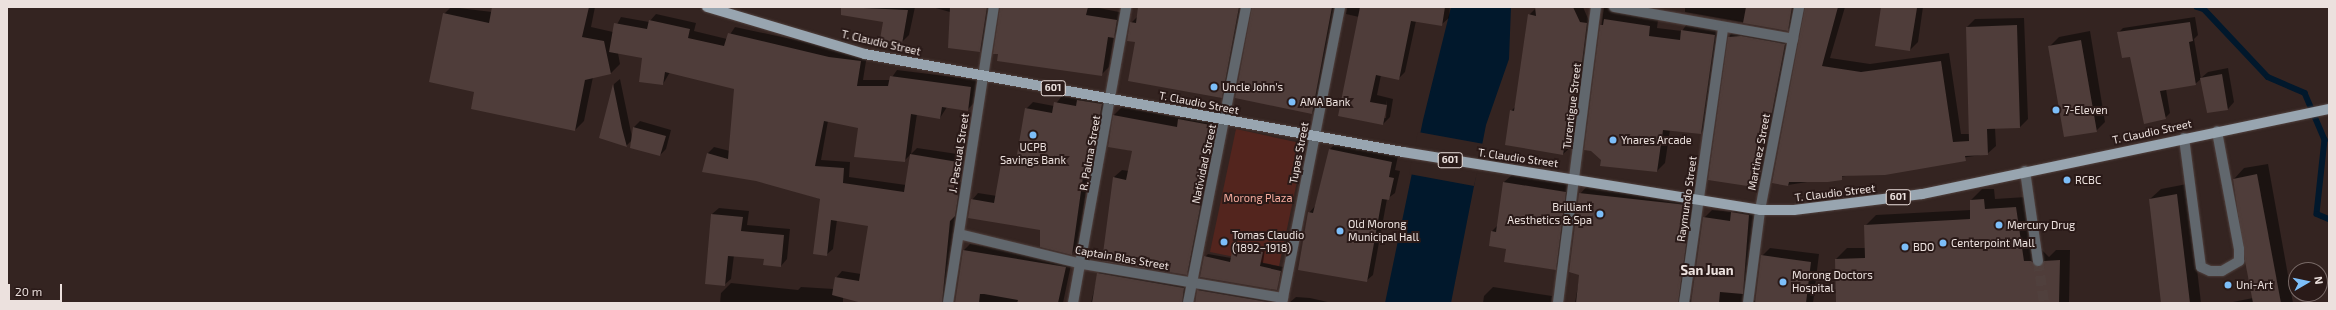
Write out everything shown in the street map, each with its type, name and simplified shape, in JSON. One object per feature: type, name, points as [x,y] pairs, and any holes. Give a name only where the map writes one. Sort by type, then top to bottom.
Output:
[{"type":"main road","name":"T. Claudio Street","points":[[707,7],[865,54],[1112,98],[1225,121],[1314,134],[1403,152],[1497,168],[1576,177],[1760,210],[1794,210],[1922,194],[2025,170],[2329,109]]},
{"type":"street","name":"J. Pascual Street","points":[[948,303],[994,7]]},
{"type":"street","name":"R. Palma Street","points":[[1073,303],[1082,264],[1112,98],[1126,7]]},
{"type":"street","name":"Natividad Street","points":[[1188,303],[1225,121],[1246,7]]},
{"type":"street","name":"Tupas Street","points":[[1283,301],[1314,134],[1340,7]]},
{"type":"street","name":"Turentigue Street","points":[[1558,303],[1576,177],[1596,7]]},
{"type":"street","points":[[1614,7],[1723,28],[1793,39]]},
{"type":"street","name":"Martinez Street","points":[[1748,303],[1760,210],[1799,7]]},
{"type":"street","name":"Raymundo Street","points":[[1684,303],[1723,28]]},
{"type":"street","points":[[2184,138],[2201,267],[2210,271],[2222,271],[2239,261],[2239,249],[2218,131]]},
{"type":"street","points":[[2025,170],[2038,261]]},
{"type":"street","name":"Captain Blas Street","points":[[959,234],[1082,264],[1192,282],[1283,301]]},
{"type":"green space","name":"Morong Plaza","points":[[1236,129],[1305,144],[1279,266],[1210,252]]},
{"type":"water","points":[[1451,7],[1511,7],[1509,59],[1486,125],[1451,303],[1385,303],[1423,120]]},
{"type":"pier","points":[[1418,132],[1484,144],[1474,186],[1409,174]]},
{"type":"building","points":[[492,7],[589,7],[582,37],[604,41],[611,74],[585,80],[575,131],[471,109],[474,92],[429,82],[443,13],[489,23]]},
{"type":"building","points":[[841,7],[908,10],[902,44],[880,39],[883,22],[841,15]]},
{"type":"building","points":[[950,7],[987,7],[980,52],[948,48]]},
{"type":"building","points":[[1000,7],[1088,7],[1086,15],[1117,20],[1114,38],[1108,37],[1102,76],[997,61],[998,54],[993,54]]},
{"type":"building","points":[[1138,7],[1239,7],[1222,98],[1128,81],[1135,42],[1127,41],[1130,22],[1136,23]]},
{"type":"building","points":[[1252,7],[1332,7],[1312,114],[1235,98]]},
{"type":"building","points":[[1360,7],[1445,7],[1442,26],[1411,21],[1399,80],[1376,75],[1370,102],[1387,105],[1383,125],[1338,116]]},
{"type":"building","points":[[1535,7],[1573,7],[1580,22],[1587,23],[1571,149],[1564,149],[1563,155],[1505,145],[1510,110],[1514,111],[1528,14],[1536,16]]},
{"type":"building","points":[[1746,7],[1792,7],[1788,31],[1743,23]]},
{"type":"building","points":[[1805,7],[1838,7],[1822,66],[1861,72],[1941,61],[1953,142],[1969,141],[1966,27],[2017,25],[2020,128],[1987,129],[1988,155],[1965,156],[1966,161],[1885,175],[1842,176],[1842,180],[1828,182],[1789,182],[1788,186],[1772,183]]},
{"type":"building","points":[[1881,7],[1917,8],[1910,51],[1875,46]]},
{"type":"building","points":[[1604,19],[1650,26],[1649,36],[1680,40],[1681,30],[1715,35],[1701,134],[1663,130],[1657,172],[1600,166],[1601,160],[1591,151],[1584,150],[1600,25],[1603,25]]},
{"type":"building","points":[[649,20],[690,29],[688,38],[724,46],[728,33],[829,57],[861,61],[857,86],[888,86],[890,76],[971,87],[968,111],[942,107],[940,119],[911,114],[905,162],[854,157],[858,128],[824,121],[815,166],[844,168],[843,183],[904,192],[910,154],[958,162],[954,188],[957,188],[958,197],[955,216],[950,221],[942,303],[862,303],[832,295],[835,277],[859,281],[868,226],[831,220],[827,256],[813,254],[820,199],[756,181],[702,172],[707,153],[728,159],[734,89],[665,72],[663,85],[639,82],[642,58],[609,52],[614,23],[647,29]]},
{"type":"building","points":[[2190,22],[2193,41],[2189,42],[2196,85],[2160,91],[2166,119],[2144,124],[2130,57],[2122,58],[2117,32]]},
{"type":"building","points":[[1741,36],[1785,44],[1759,181],[1755,181],[1754,187],[1708,180],[1728,37]]},
{"type":"building","points":[[2081,40],[2097,132],[2064,137],[2048,46]]},
{"type":"building","points":[[2222,74],[2228,110],[2207,113],[2200,78]]},
{"type":"building","points":[[613,84],[622,128],[627,147],[599,138]]},
{"type":"building","points":[[1077,100],[1102,104],[1089,177],[1083,177],[1072,255],[1040,247],[1040,230],[968,218],[971,199],[994,203],[1001,164],[1015,166],[1025,108],[1052,113],[1054,102],[1076,106]]},
{"type":"building","points":[[1113,115],[1177,127],[1178,119],[1216,126],[1187,275],[1102,261],[1113,177],[1126,180],[1132,151],[1108,147]]},
{"type":"building","points":[[633,127],[666,136],[660,156],[630,148]]},
{"type":"building","name":"Old Morong Municipal Hall","points":[[1329,149],[1392,162],[1389,177],[1394,178],[1389,200],[1382,199],[1367,282],[1298,270],[1308,212],[1313,213]]},
{"type":"building","points":[[2257,174],[2281,303],[2253,303],[2245,261],[2233,179]]},
{"type":"building","points":[[1503,182],[1566,192],[1556,270],[1504,262],[1506,249],[1489,246],[1491,231],[1496,232]]},
{"type":"building","points":[[1579,193],[1687,205],[1685,215],[1690,216],[1678,303],[1576,303],[1579,275],[1569,272]]},
{"type":"building","points":[[2177,194],[2190,303],[2161,303],[2149,199]]},
{"type":"building","name":"Centerpoint Mall","points":[[1984,199],[1985,209],[2016,207],[2024,261],[2031,261],[2039,267],[2044,261],[2060,260],[2059,303],[1836,303],[1835,259],[1865,258],[1864,225],[1970,219],[1970,200]]},
{"type":"building","points":[[1731,212],[1749,215],[1743,294],[1720,292],[1719,303],[1691,303],[1703,217],[1730,221]]},
{"type":"building","points":[[711,214],[743,217],[741,231],[784,235],[781,267],[763,265],[764,259],[728,256],[725,286],[705,284]]},
{"type":"building","points":[[1233,246],[1263,252],[1260,266],[1281,271],[1277,290],[1200,277],[1204,256],[1230,262]]},
{"type":"building","points":[[963,250],[1066,267],[1058,303],[1017,303],[1018,300],[980,294],[979,303],[955,303]]},
{"type":"building","name":"Morong Doctors Hospital","points":[[1761,255],[1811,262],[1806,303],[1755,303]]},
{"type":"building","points":[[1097,273],[1184,288],[1182,303],[1092,303]]},
{"type":"building","points":[[1197,290],[1274,303],[1195,303]]},
{"type":"waterway","points":[[2197,7],[2204,9],[2268,77],[2305,93],[2325,140],[2317,214],[2329,219]]},
{"type":"tunnel","points":[[2038,261],[2044,303]]},
{"type":"place","name":"Uncle John's","points":[[1214,87]]},
{"type":"place","name":"AMA Bank","points":[[1292,102]]},
{"type":"place","name":"7-Eleven","points":[[2056,110]]},
{"type":"place","name":"UCPB Savings Bank","points":[[1033,135]]},
{"type":"place","name":"Ynares Arcade","points":[[1613,140]]},
{"type":"place","name":"RCBC","points":[[2067,180]]},
{"type":"place","name":"Brilliant Aesthetics & Spa","points":[[1600,214]]},
{"type":"place","name":"Mercury Drug","points":[[1999,225]]},
{"type":"place","name":"Old Morong Municipal Hall","points":[[1340,231]]},
{"type":"place","name":"Tomas Claudio (1892–1918)","points":[[1224,242]]},
{"type":"place","name":"Centerpoint Mall","points":[[1943,243]]},
{"type":"place","name":"BDO","points":[[1905,247]]},
{"type":"place","name":"Morong Doctors Hospital","points":[[1783,282]]},
{"type":"place","name":"Uni-Art","points":[[2228,285]]},
{"type":"district","name":"San Juan","points":[[1707,270]]}]
